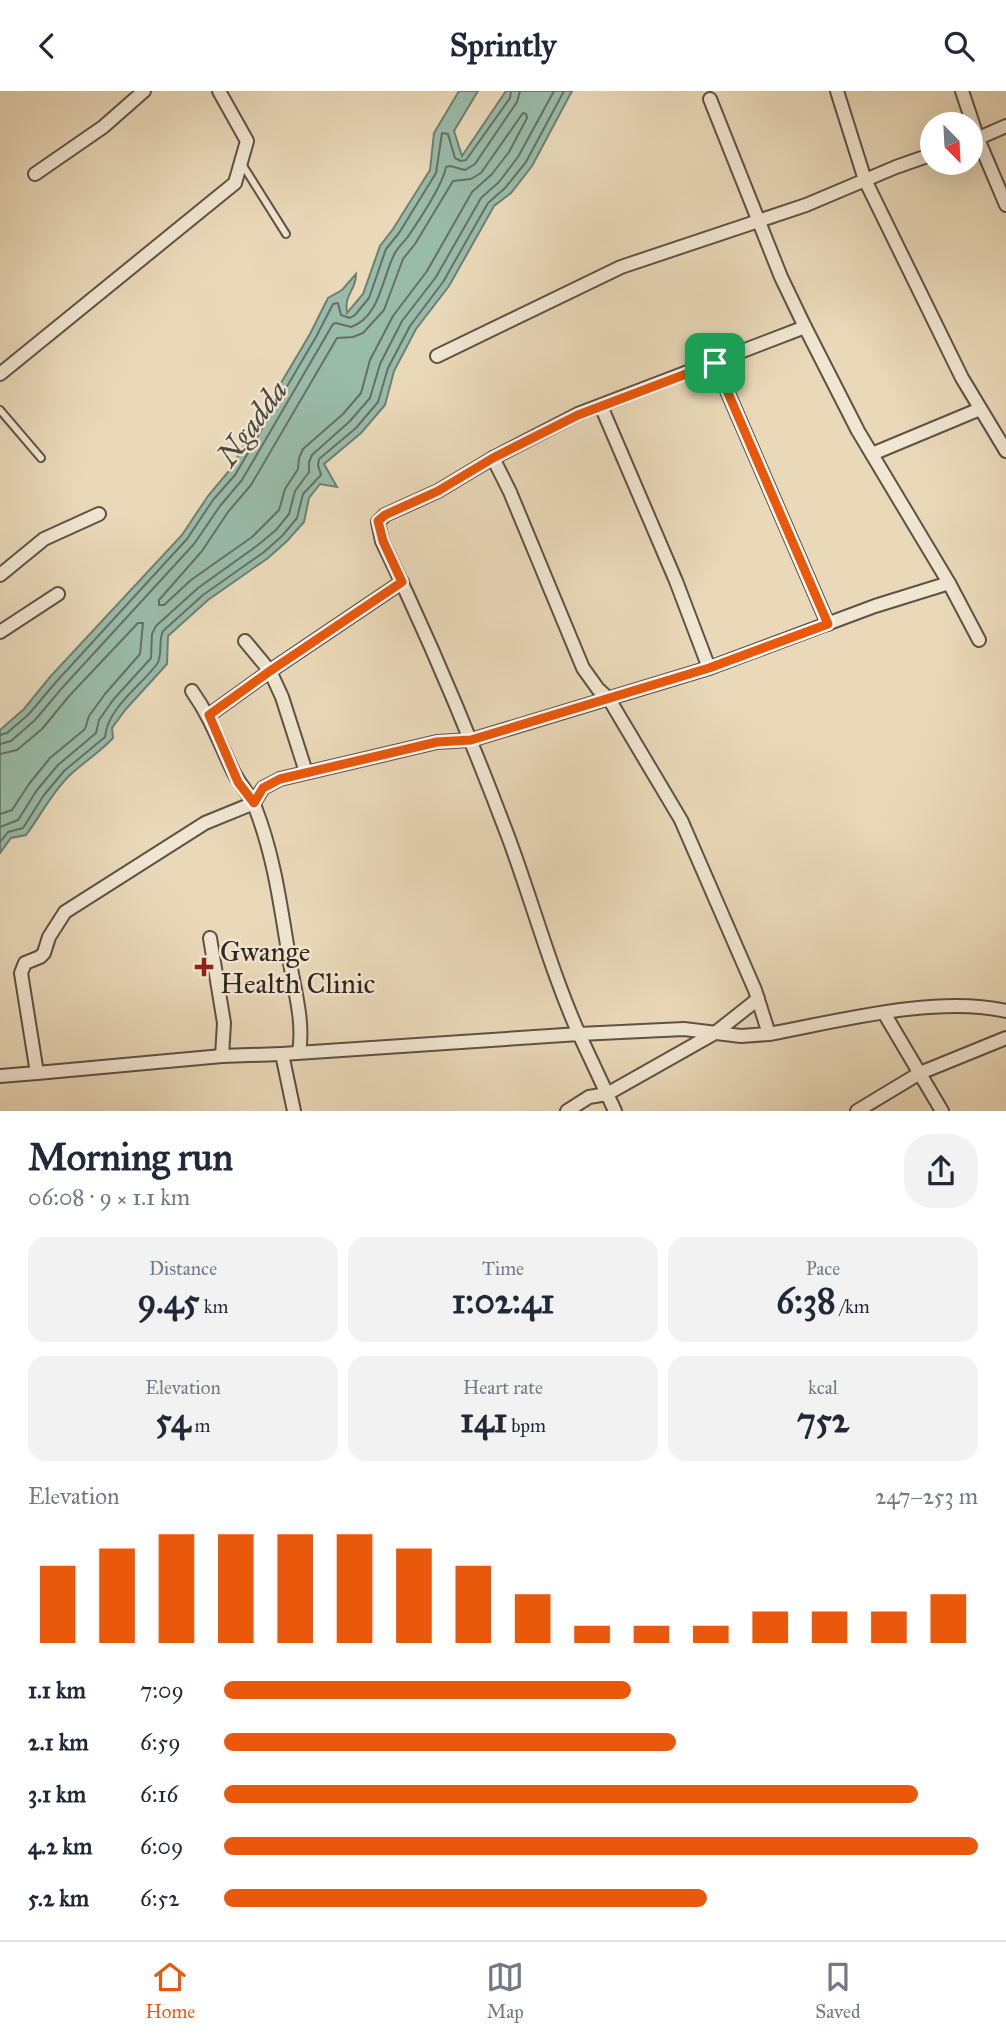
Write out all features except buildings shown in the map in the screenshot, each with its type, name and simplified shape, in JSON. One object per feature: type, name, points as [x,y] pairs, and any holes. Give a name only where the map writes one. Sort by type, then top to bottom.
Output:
[{"type":"street","points":[[35,174],[103,127],[144,91]]},
{"type":"street","points":[[0,374],[235,183],[247,141],[219,91]]},
{"type":"street","points":[[836,91],[864,180],[980,409],[1004,445]]},
{"type":"street","points":[[962,91],[967,112]]},
{"type":"street","points":[[710,99],[805,327],[872,454],[949,583],[979,640]]},
{"type":"street","points":[[984,136],[1006,126]]},
{"type":"street","points":[[437,356],[621,267],[807,205],[920,159]]},
{"type":"street","points":[[984,160],[1006,205]]},
{"type":"street","points":[[615,1111],[566,1006],[510,842],[471,740],[383,541],[378,521],[578,415],[805,327]]},
{"type":"street","points":[[715,363],[828,624]]},
{"type":"street","points":[[601,406],[676,581],[709,668]]},
{"type":"street","points":[[872,454],[980,409]]},
{"type":"street","points":[[493,458],[510,492],[583,668],[608,699],[681,820],[758,999],[769,1034]]},
{"type":"street","points":[[0,575],[44,539],[99,514]]},
{"type":"street","points":[[209,715],[402,582]]},
{"type":"street","points":[[37,1073],[21,973],[25,963],[44,953],[48,937],[65,912],[205,824],[254,803],[263,788],[280,779],[306,772],[437,742],[471,740],[709,668],[875,606],[949,583]]},
{"type":"street","points":[[0,632],[58,594]]},
{"type":"street","points":[[245,641],[270,671],[282,697],[306,772]]},
{"type":"street","points":[[192,691],[209,715],[238,782],[254,803],[276,874],[302,1038],[299,1052]]},
{"type":"street","points":[[210,939],[224,1023],[222,1056]]},
{"type":"street","points":[[567,1111],[589,1097],[607,1094],[715,1033],[758,999]]},
{"type":"street","points":[[0,1076],[222,1056],[579,1034],[684,1029],[741,1036],[769,1034],[884,1013],[962,1005],[1006,1010]]},
{"type":"street","points":[[884,1013],[942,1111]]},
{"type":"street","points":[[857,1111],[920,1073],[1006,1038]]},
{"type":"street","points":[[282,1054],[294,1111]]},
{"type":"lane","points":[[241,163],[286,234]]},
{"type":"lane","points":[[0,410],[41,458]]},
{"type":"water","points":[[459,91],[478,91],[454,131],[462,156],[506,91],[572,91],[532,166],[511,193],[494,206],[449,286],[416,329],[394,371],[385,405],[361,433],[324,464],[337,487],[320,484],[309,498],[304,522],[287,541],[268,558],[208,600],[168,636],[167,664],[112,728],[113,738],[64,782],[26,835],[11,838],[0,853],[0,730],[24,709],[50,677],[182,535],[208,496],[229,471],[310,334],[328,298],[342,290],[356,274],[347,301],[347,313],[363,294],[380,246],[430,170],[434,133]]},
{"type":"place","name":"Gwange Health Clinic","points":[[204,967]]},
{"type":"route","points":[[715,363],[828,624],[709,668],[471,740],[437,742],[280,779],[263,788],[254,803],[238,782],[209,715],[402,582],[383,541],[378,521],[578,415],[715,363]]},
{"type":"water label","name":"Ngadda","points":[[252,423]]}]
